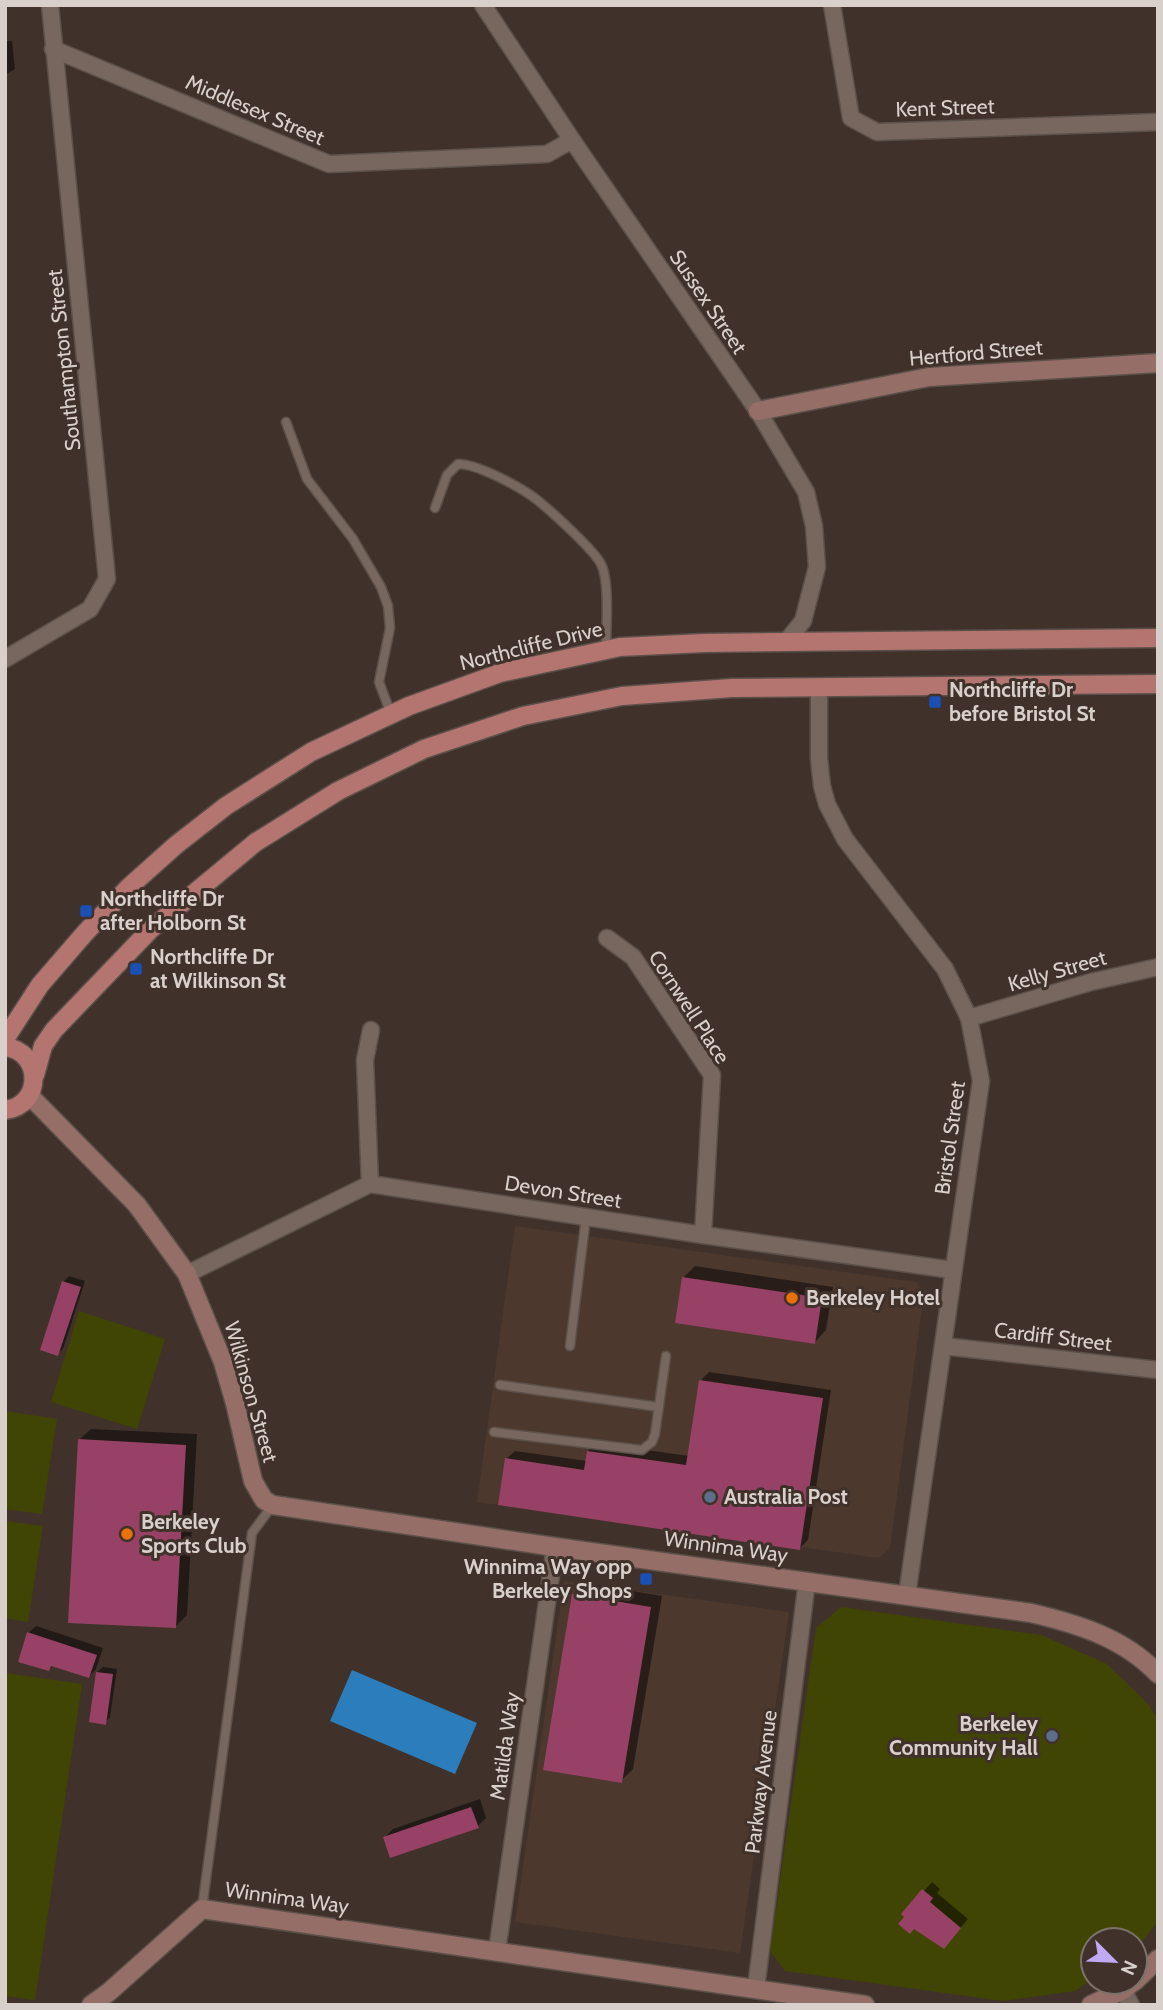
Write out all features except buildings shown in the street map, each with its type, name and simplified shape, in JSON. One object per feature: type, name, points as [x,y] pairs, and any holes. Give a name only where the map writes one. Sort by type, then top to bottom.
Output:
[{"type":"main road","name":"Northcliffe Drive","points":[[5,1039],[40,985],[129,887],[176,845],[226,806],[311,752],[391,714],[500,673],[620,647],[704,643],[1158,638]]},
{"type":"main road","points":[[7,1113],[30,1096],[44,1046],[54,1030],[151,929],[256,842],[338,791],[424,749],[523,716],[622,696],[732,688],[1158,684]]},
{"type":"main road","points":[[5,1047],[23,1054],[31,1063],[35,1075]]},
{"type":"street","name":"Southampton Street","points":[[5,659],[90,609],[107,579],[50,5]]},
{"type":"street","name":"Sussex Street","points":[[483,5],[758,411],[806,492],[814,526],[817,567],[803,621],[786,642]]},
{"type":"street","name":"Kent Street","points":[[832,5],[851,118],[877,132],[1158,122]]},
{"type":"street","name":"Middlesex Street","points":[[53,49],[329,164],[547,154],[572,140]]},
{"type":"street","name":"Hertford Street","points":[[758,411],[929,377],[1158,363]]},
{"type":"street","name":"Bristol Street","points":[[819,688],[819,759],[822,786],[830,813],[845,839],[945,969],[969,1018],[981,1082],[907,1595]]},
{"type":"street","name":"Cornwell Place","points":[[607,939],[633,957],[712,1075],[703,1235]]},
{"type":"street","name":"Kelly Street","points":[[969,1018],[1091,982],[1158,967]]},
{"type":"street","points":[[187,1273],[370,1184],[365,1060],[371,1030]]},
{"type":"street","name":"Wilkinson Street","points":[[30,1096],[137,1205],[187,1273],[223,1362],[253,1481],[264,1500],[273,1505]]},
{"type":"street","name":"Devon Street","points":[[370,1184],[952,1270]]},
{"type":"street","name":"Cardiff Street","points":[[943,1346],[1158,1370]]},
{"type":"street","name":"Winnima Way","points":[[273,1505],[1031,1613],[1073,1622],[1126,1648],[1158,1674]]},
{"type":"street","name":"Matilda Way","points":[[497,1951],[555,1547]]},
{"type":"street","name":"Parkway Avenue","points":[[756,1988],[807,1581]]},
{"type":"street","points":[[91,2005],[109,1993],[202,1909]]},
{"type":"street","name":"Winnima Way","points":[[202,1909],[855,2004]]},
{"type":"street","points":[[1091,2005],[1114,1996]]},
{"type":"lane","points":[[286,422],[307,478],[353,540],[382,587],[388,606],[390,628],[379,682],[391,714]]},
{"type":"lane","points":[[435,508],[447,475],[458,464],[467,464],[492,475],[536,499],[601,564],[605,578],[606,650]]},
{"type":"lane","points":[[570,1346],[586,1217]]},
{"type":"lane","points":[[494,1432],[642,1450],[652,1442],[666,1356]]},
{"type":"lane","points":[[500,1385],[659,1407]]},
{"type":"lane","points":[[202,1909],[253,1533],[273,1505]]},
{"type":"shaded area","points":[[515,1226],[916,1282],[924,1292],[890,1548],[879,1558],[477,1502]]},
{"type":"shaded area","points":[[79,1311],[165,1339],[137,1429],[51,1402]]},
{"type":"shaded area","points":[[5,1411],[57,1419],[42,1514],[5,1509]]},
{"type":"shaded area","points":[[5,1521],[43,1526],[28,1622],[5,1618]]},
{"type":"shaded area","points":[[564,1581],[789,1612],[740,1953],[515,1922]]},
{"type":"shaded area","points":[[841,1607],[1041,1635],[1107,1664],[1147,1703],[1158,1719],[1158,1922],[1149,1933],[1149,1926],[1079,1926],[1079,1988],[1003,2001],[785,1971],[770,1951],[816,1628]]},
{"type":"shaded area","points":[[5,1673],[82,1684],[35,2000],[5,1996]]},
{"type":"water","points":[[352,1670],[477,1723],[455,1774],[330,1721]]},
{"type":"place","name":"Northcliffe Dr before Bristol St","points":[[935,702]]},
{"type":"place","name":"Northcliffe Dr after Holborn St","points":[[86,911]]},
{"type":"place","name":"Northcliffe Dr at Wilkinson St","points":[[136,969]]},
{"type":"place","name":"Berkeley Hotel","points":[[792,1298]]},
{"type":"place","name":"Australia Post","points":[[710,1497]]},
{"type":"place","name":"Berkeley Sports Club","points":[[127,1534]]},
{"type":"place","name":"Winnima Way opp Berkeley Shops","points":[[646,1579]]},
{"type":"place","name":"Berkeley Community Hall","points":[[1052,1736]]}]
